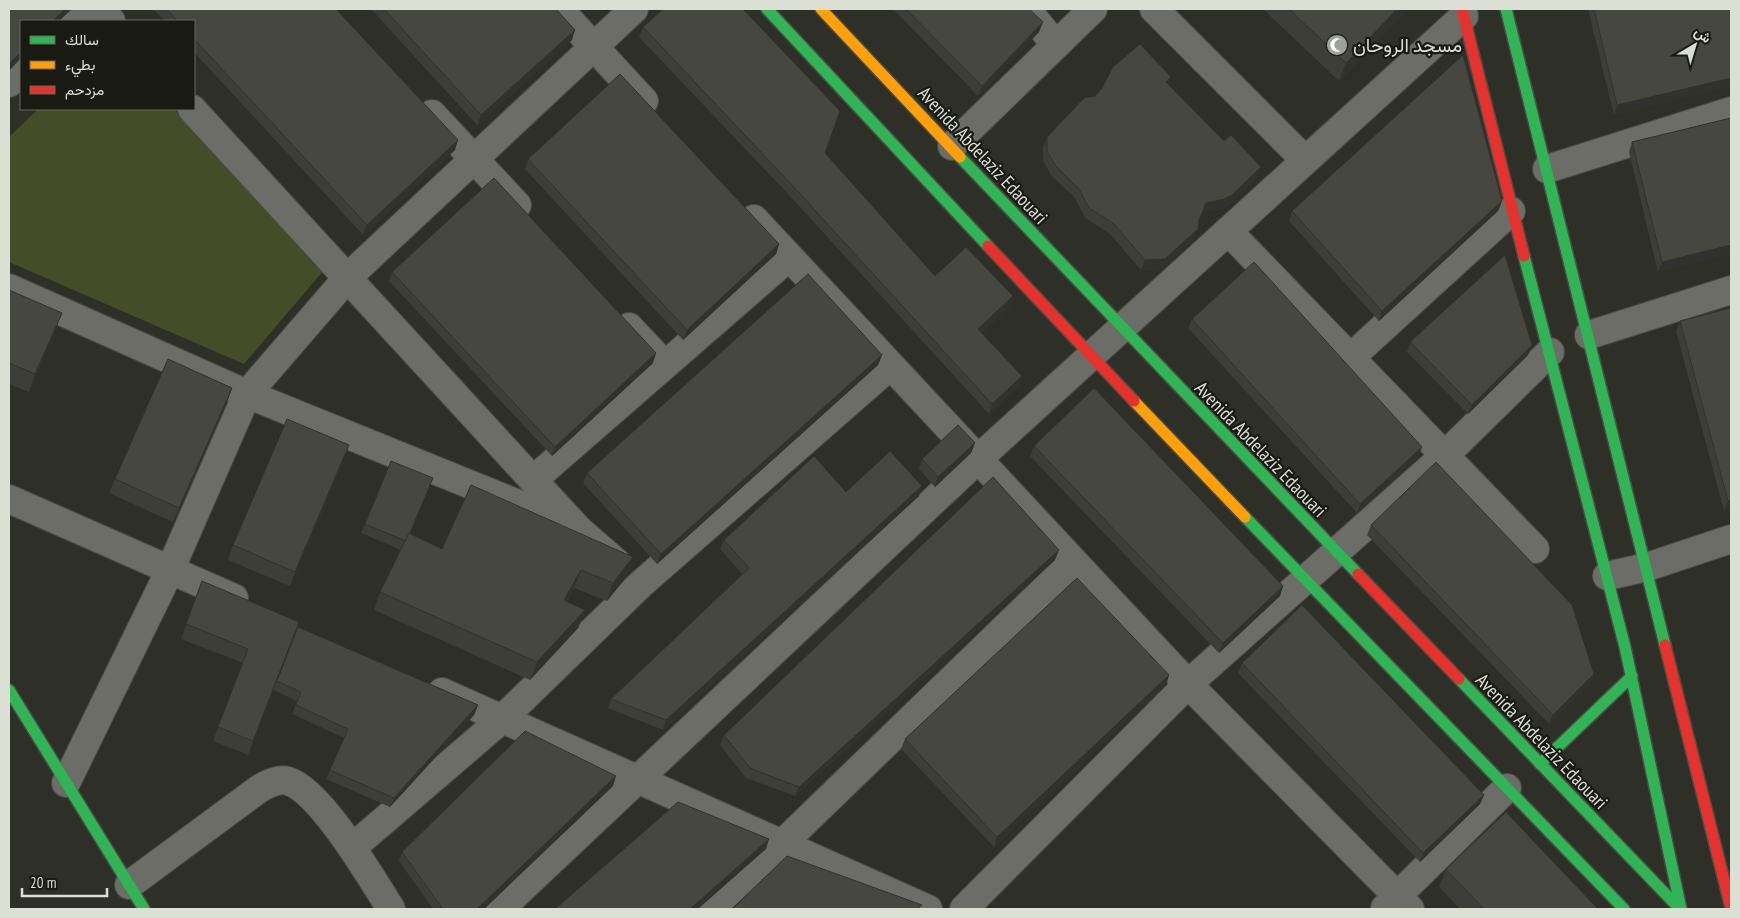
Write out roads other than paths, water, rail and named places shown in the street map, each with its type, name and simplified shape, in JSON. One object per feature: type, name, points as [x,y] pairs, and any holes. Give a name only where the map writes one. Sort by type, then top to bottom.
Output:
[{"type":"street","points":[[75,20],[87,9]]},
{"type":"street","points":[[99,9],[110,20]]},
{"type":"street","points":[[559,9],[661,119]]},
{"type":"street","points":[[66,783],[170,570],[247,394],[348,277],[472,158],[634,9]]},
{"type":"street","points":[[767,9],[1090,356],[1624,909]]},
{"type":"street","name":"Avenida Abdelaziz Edaouari","points":[[821,9],[952,146],[1120,328],[1680,909]]},
{"type":"street","points":[[1026,9],[1056,45]]},
{"type":"street","points":[[952,146],[1093,9]]},
{"type":"street","points":[[1154,9],[1305,160]]},
{"type":"street","points":[[1506,9],[1731,908]]},
{"type":"street","points":[[500,909],[978,459],[1466,12],[1511,211],[1550,352],[1632,676],[1680,909]]},
{"type":"street","points":[[9,83],[20,72]]},
{"type":"street","points":[[412,94],[532,222]]},
{"type":"street","points":[[193,110],[578,529],[641,584]]},
{"type":"street","points":[[1547,169],[1731,111]]},
{"type":"street","points":[[735,198],[1073,562],[1397,905],[1507,788]]},
{"type":"street","points":[[1350,358],[1511,211]]},
{"type":"street","points":[[1228,231],[1535,549]]},
{"type":"street","points":[[533,480],[789,257]]},
{"type":"street","points":[[9,288],[247,394],[578,529]]},
{"type":"street","points":[[1589,335],[1731,290]]},
{"type":"street","points":[[611,307],[664,364]]},
{"type":"street","points":[[964,909],[1188,684],[1444,456],[1550,352]]},
{"type":"street","points":[[354,847],[502,719],[641,584],[890,366]]},
{"type":"street","points":[[9,499],[260,610]]},
{"type":"street","points":[[1607,576],[1647,567],[1731,538]]},
{"type":"street","points":[[710,909],[782,844],[1073,562]]},
{"type":"street","points":[[1540,764],[1632,676]]},
{"type":"street","points":[[422,683],[928,909]]},
{"type":"street","points":[[9,690],[144,909]]},
{"type":"street","points":[[129,885],[271,782],[287,780],[305,790],[354,847],[391,909]]},
{"type":"place","name":"مسجد الروحان","points":[[1337,45]]}]
